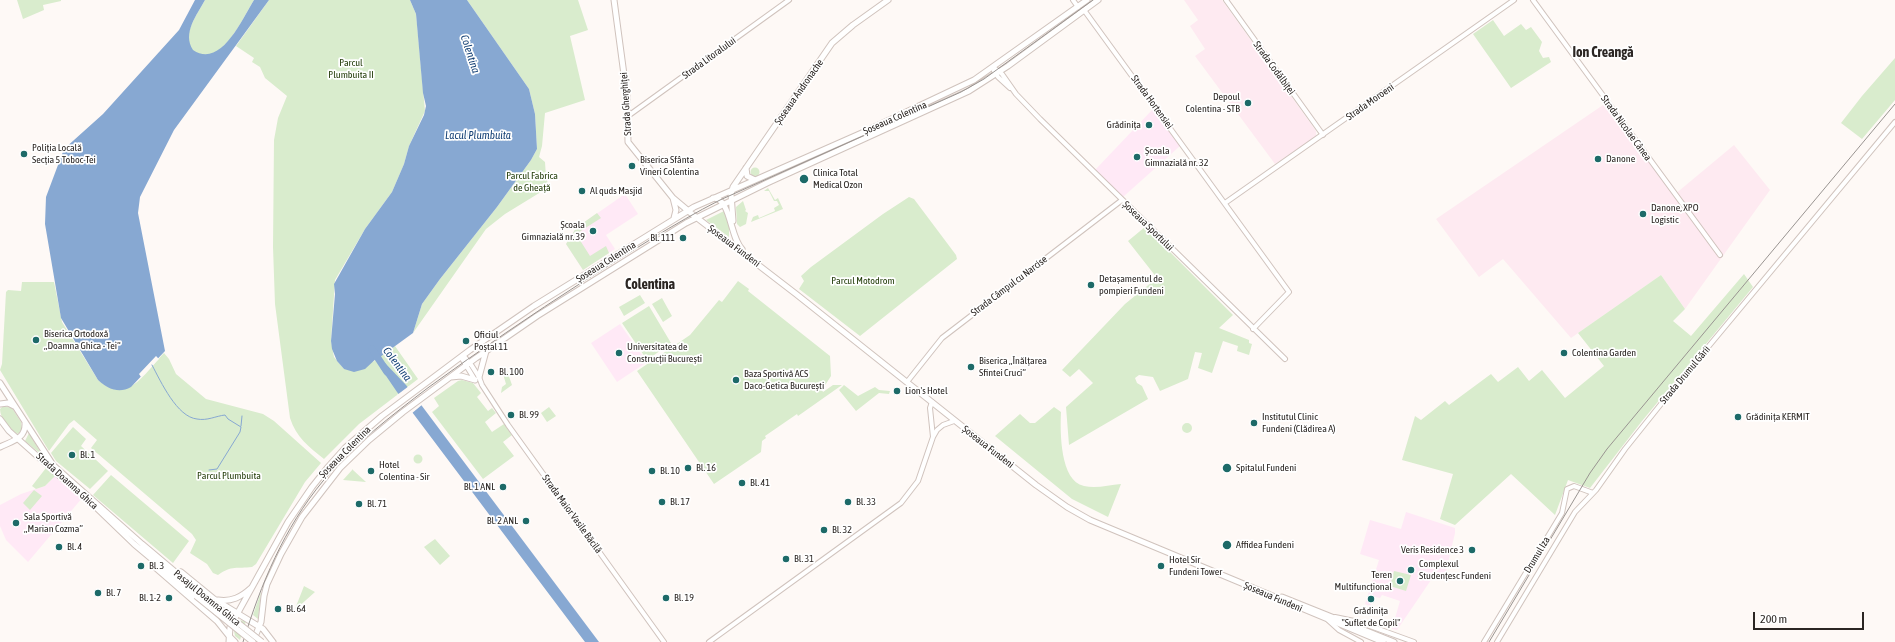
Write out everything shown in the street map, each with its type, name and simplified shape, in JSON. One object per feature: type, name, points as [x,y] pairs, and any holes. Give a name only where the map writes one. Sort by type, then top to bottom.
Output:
[{"type":"main road","name":"Strada Gherghiței","points":[[614,0],[626,91],[629,144],[673,198],[687,210]]},
{"type":"main road","name":"Șoseaua Andronache","points":[[731,200],[732,190],[746,168],[832,43],[853,25],[888,0]]},
{"type":"main road","name":"Șoseaua Colentina","points":[[229,639],[230,628],[288,522],[318,479],[345,448],[418,388],[534,306],[687,210],[957,89],[993,67],[1087,0]]},
{"type":"main road","name":"Șoseaua Colentina","points":[[253,642],[259,627],[267,584],[281,554],[302,517],[340,468],[369,440],[424,396],[487,350],[574,292],[696,218],[731,200],[957,97],[998,73],[1098,0]]},
{"type":"main road","points":[[746,168],[747,176],[754,180]]},
{"type":"main road","points":[[672,220],[676,213],[673,198]]},
{"type":"main road","points":[[712,198],[719,199],[723,204]]},
{"type":"main road","name":"Șoseaua Fundeni","points":[[731,200],[733,232]]},
{"type":"main road","name":"Șoseaua Fundeni","points":[[723,204],[738,244],[743,250],[1044,488],[1075,509],[1114,528],[1328,618]]},
{"type":"main road","name":"Șoseaua Fundeni","points":[[687,210],[908,381],[954,421],[1046,493],[1078,514],[1328,618],[1394,642]]},
{"type":"main road","points":[[727,240],[732,239],[733,232]]},
{"type":"main road","points":[[450,377],[459,376],[477,378],[487,350]]},
{"type":"main road","name":"Strada Doamna Ghica","points":[[0,383],[53,465],[129,533],[151,555]]},
{"type":"main road","points":[[0,404],[9,403],[15,407]]},
{"type":"main road","name":"Strada Doamna Ghica","points":[[0,419],[18,439],[86,498],[134,544],[143,555],[217,621],[229,639],[236,642]]},
{"type":"main road","points":[[0,447],[18,439],[24,431],[24,420]]},
{"type":"main road","name":"Strada Doamna Ghica","points":[[129,533],[136,536],[214,599],[267,633],[273,642]]},
{"type":"main road","name":"Strada Doamna Ghica","points":[[134,544],[151,555]]},
{"type":"main road","name":"Pasajul Doamna Ghica","points":[[151,555],[253,642]]},
{"type":"main road","points":[[214,599],[232,600],[241,596],[254,585]]},
{"type":"main road","name":"Pasajul Doamna Ghica","points":[[198,594],[262,642]]},
{"type":"main road","name":"Șoseaua Fundeni","points":[[1337,621],[1383,642]]},
{"type":"street","name":"Strada Litoralului","points":[[628,116],[789,0]]},
{"type":"street","points":[[1073,0],[1078,7]]},
{"type":"street","name":"Strada Codălbiței","points":[[1226,0],[1323,135]]},
{"type":"street","name":"Strada Moroeni","points":[[1225,203],[1514,0]]},
{"type":"street","name":"Strada Nicolae Cânea","points":[[1533,0],[1720,255]]},
{"type":"street","name":"Strada Hortensiei","points":[[1084,10],[1289,292],[1253,329]]},
{"type":"street","name":"Șoseaua Sportului","points":[[993,67],[1013,91],[1285,359]]},
{"type":"street","name":"Strada Drumul Gării","points":[[1497,642],[1578,508],[1593,493],[1625,448],[1655,411],[1895,122]]},
{"type":"street","name":"Strada Câmpul cu Narcise","points":[[908,381],[942,338],[1122,200]]},
{"type":"street","name":"Strada Maior Vasile Băcilă","points":[[462,356],[664,642]]},
{"type":"street","points":[[932,402],[930,408],[933,437]]},
{"type":"street","points":[[709,642],[901,503],[918,481],[933,437],[940,427],[954,421]]},
{"type":"street","name":"Drumul Iza","points":[[1484,642],[1562,512],[1567,489],[1574,486],[1593,493]]},
{"type":"street","name":"Șoseaua Fundeni","points":[[1328,618],[1341,632],[1361,642]]},
{"type":"street","name":"Șoseaua Fundeni","points":[[1328,618],[1359,622],[1414,642]]},
{"type":"shaded area","points":[[1184,0],[1222,0],[1316,131],[1316,137],[1275,164],[1195,56],[1205,49],[1190,26],[1198,20]]},
{"type":"shaded area","points":[[1606,103],[1674,195],[1734,145],[1770,190],[1685,309],[1661,275],[1571,338],[1503,259],[1479,277],[1436,219]]},
{"type":"shaded area","name":"Școala Gimnazială nr. 32","points":[[1153,109],[1180,146],[1123,197],[1095,170]]},
{"type":"shaded area","name":"Școala Gimnazială nr. 39","points":[[625,194],[638,214],[606,235],[615,249],[583,270],[566,244],[576,228]]},
{"type":"shaded area","name":"Universitatea de Construcții București","points":[[620,324],[647,362],[617,382],[591,343]]},
{"type":"shaded area","points":[[56,475],[83,497],[28,562],[6,540],[0,526],[0,505],[21,494],[45,486]]},
{"type":"shaded area","name":"Complexul Studențesc Fundeni","points":[[1406,512],[1455,528],[1455,533],[1444,580],[1431,580],[1397,630],[1392,629],[1400,601],[1382,595],[1380,598],[1375,597],[1370,606],[1365,604],[1379,560],[1360,554],[1370,520],[1401,529]]},
{"type":"green space","points":[[17,0],[61,1],[43,5],[44,10],[23,19]]},
{"type":"green space","points":[[205,0],[254,0],[229,40],[217,52],[201,55],[191,49],[188,43],[188,36],[190,28]]},
{"type":"green space","name":"Parcul Plumbuita II","points":[[269,0],[410,0],[416,14],[425,111],[409,146],[404,164],[392,192],[365,229],[335,280],[331,341],[334,357],[344,369],[375,361],[374,360],[379,356],[395,346],[418,379],[359,424],[324,459],[308,446],[299,436],[290,418],[275,304],[273,247],[274,140],[278,118],[287,96],[265,78],[260,67],[252,62],[254,58],[236,46]]},
{"type":"green space","name":"Parcul Fabrica de Gheață","points":[[467,0],[578,0],[588,30],[570,36],[585,100],[545,113],[542,146],[539,157],[545,162],[546,177],[549,187],[505,214],[486,229],[413,333],[422,304],[497,207],[531,160],[537,149],[535,114],[529,89]]},
{"type":"green space","points":[[1493,20],[1504,36],[1521,24],[1526,30],[1531,27],[1542,42],[1539,51],[1543,58],[1549,57],[1551,62],[1511,88],[1473,34]]},
{"type":"green space","points":[[1895,58],[1895,100],[1862,139],[1841,123]]},
{"type":"green space","points":[[753,168],[757,168],[759,172],[757,176],[753,176],[751,174],[751,170]]},
{"type":"green space","points":[[768,188],[775,200],[778,198],[783,209],[751,222],[753,217],[758,215],[759,218],[775,211],[774,208],[779,205],[777,201],[774,201],[769,191],[764,191]]},
{"type":"green space","name":"Parcul Motodrom","points":[[909,197],[914,199],[956,255],[957,259],[860,336],[799,289],[804,281],[801,276],[883,214]]},
{"type":"green space","points":[[743,201],[745,211],[748,213],[746,224],[740,227],[737,224],[736,207]]},
{"type":"green space","points":[[724,211],[729,221],[729,237],[706,220]]},
{"type":"green space","points":[[597,213],[601,218],[576,234],[590,256],[606,246],[609,253],[583,270],[566,244],[576,228]]},
{"type":"green space","points":[[1145,227],[1233,315],[1219,328],[1249,340],[1249,343],[1252,344],[1249,355],[1237,351],[1238,346],[1223,341],[1212,373],[1198,368],[1202,353],[1195,352],[1188,379],[1160,391],[1153,377],[1139,375],[1135,378],[1137,383],[1142,386],[1148,399],[1069,445],[1066,407],[1093,383],[1079,369],[1070,377],[1062,370],[1125,304],[1157,278],[1128,241]]},
{"type":"green space","points":[[1744,274],[1753,287],[1642,421],[1590,488],[1568,480],[1555,515],[1511,474],[1455,525],[1440,519],[1453,474],[1402,460],[1415,416],[1421,420],[1445,401],[1449,405],[1491,374],[1498,382],[1518,367],[1529,381],[1542,370],[1565,398],[1604,366],[1578,333],[1661,275],[1685,309],[1673,321],[1691,336]]},
{"type":"green space","name":"Baza Sportivă ACS Daco-Getica București","points":[[738,281],[749,289],[748,291],[830,356],[831,376],[822,390],[823,392],[833,385],[842,385],[798,416],[797,414],[765,436],[766,438],[762,441],[761,452],[714,484],[637,371],[690,335],[719,300],[722,302]]},
{"type":"green space","name":"Parcul Plumbuita","points":[[22,282],[54,282],[62,322],[98,380],[108,387],[118,390],[135,384],[164,353],[169,359],[176,374],[206,399],[263,414],[274,421],[321,463],[305,482],[256,564],[252,567],[227,570],[218,575],[213,573],[207,564],[190,553],[196,540],[192,534],[91,448],[97,440],[74,420],[69,424],[49,451],[0,370],[2,364],[6,292],[8,290],[21,291]]},
{"type":"green space","points":[[640,295],[645,303],[624,316],[619,307]]},
{"type":"green space","points":[[662,298],[672,316],[663,322],[652,304]]},
{"type":"green space","points":[[649,306],[671,343],[647,360],[622,323]]},
{"type":"green space","points":[[506,368],[512,385],[501,393],[502,387],[506,384],[503,374],[504,369]]},
{"type":"green space","points":[[462,380],[473,383],[481,393],[477,397],[488,411],[492,408],[496,413],[485,422],[492,432],[504,424],[512,435],[503,442],[514,456],[483,479],[432,412],[439,406],[434,398],[458,381]]},
{"type":"green space","points":[[844,385],[858,396],[875,387],[879,390],[890,391],[889,394],[879,393],[856,411],[839,390]]},
{"type":"green space","points":[[3,406],[12,408],[21,422],[22,429],[18,434],[9,427],[0,413],[0,409]]},
{"type":"green space","points":[[549,407],[556,416],[547,422],[541,413]]},
{"type":"green space","points":[[1054,407],[1061,412],[1063,455],[1070,475],[1076,482],[1084,486],[1093,487],[1121,484],[1108,517],[1072,499],[995,436],[1020,414],[1030,423],[1035,423]]},
{"type":"green space","points":[[1185,423],[1189,423],[1192,428],[1189,433],[1185,433],[1182,430],[1182,426]]},
{"type":"green space","points":[[73,427],[86,439],[81,446],[108,471],[90,489],[56,461],[51,453]]},
{"type":"green space","points":[[29,433],[42,455],[25,441]]},
{"type":"green space","points":[[416,455],[420,455],[422,459],[420,463],[416,463],[414,461],[414,457]]},
{"type":"green space","points":[[46,468],[56,475],[45,486],[36,489],[32,486]]},
{"type":"green space","points":[[353,470],[366,482],[343,480]]},
{"type":"green space","points":[[111,475],[189,541],[173,563],[93,495]]},
{"type":"green space","points":[[34,490],[42,496],[30,510],[23,503]]},
{"type":"green space","points":[[435,539],[450,556],[440,565],[424,547]]},
{"type":"green space","name":"Teren Multifuncțional","points":[[1394,571],[1411,575],[1406,591],[1390,586]]},
{"type":"green space","points":[[304,586],[315,592],[295,609]]},
{"type":"green space","points":[[261,592],[258,619],[253,615]]},
{"type":"green space","points":[[239,620],[246,621],[240,640],[235,636],[234,631]]},
{"type":"water","points":[[195,0],[205,0],[192,24],[189,37],[190,44],[193,50],[203,54],[213,53],[221,48],[230,39],[254,0],[269,0],[174,130],[140,197],[138,213],[165,351],[131,387],[122,390],[114,390],[98,380],[61,318],[45,224],[46,197],[64,149],[103,114],[179,30]]},
{"type":"water","name":"Lacul Plumbuita","points":[[410,0],[467,0],[529,89],[535,114],[537,149],[531,160],[497,207],[422,304],[413,333],[380,357],[379,356],[365,369],[354,372],[344,369],[337,361],[332,349],[331,341],[335,294],[334,284],[365,229],[392,192],[404,164],[409,146],[424,115],[426,106],[423,93],[416,14]]},
{"type":"water","points":[[385,363],[406,385],[599,642],[585,642],[397,392],[380,367]]},
{"type":"pier","points":[[156,356],[159,359],[141,377],[139,374]]},
{"type":"pier","points":[[409,386],[423,404],[411,414],[397,395]]},
{"type":"waterway","name":"Colentina","points":[[372,349],[387,372]]},
{"type":"waterway","points":[[152,365],[170,398],[176,406],[190,417],[197,419],[208,419],[225,415],[228,419],[241,427],[240,432],[217,469],[209,470]]},
{"type":"waterway","points":[[241,426],[242,416]]},
{"type":"tram line","points":[[243,642],[250,620],[275,557],[285,537],[309,499],[347,455],[387,420],[429,387],[564,294],[634,249],[685,219],[720,200],[961,92],[984,79],[1093,0]]},
{"type":"railway","points":[[1489,642],[1590,473],[1607,449],[1895,104]]},
{"type":"place","name":"Depoul Colentina - STB","points":[[1248,103]]},
{"type":"place","name":"Grădinița","points":[[1149,125]]},
{"type":"place","name":"Poliția Locală Secția 5 Toboc-Tei","points":[[24,154]]},
{"type":"place","name":"Școala Gimnazială nr. 32","points":[[1137,157]]},
{"type":"place","name":"Danone","points":[[1598,159]]},
{"type":"place","name":"Biserica Sfânta Vineri Colentina","points":[[632,166]]},
{"type":"place","name":"Clinica Total Medical Ozon","points":[[804,179]]},
{"type":"place","name":"Al quds Masjid","points":[[582,191]]},
{"type":"place","name":"Danone, XPO Logistic","points":[[1643,214]]},
{"type":"place","name":"Școala Gimnazială nr. 39","points":[[593,231]]},
{"type":"place","name":"Bl. 111","points":[[683,238]]},
{"type":"place","name":"Detașamentul de pompieri Fundeni","points":[[1091,285]]},
{"type":"place","name":"Biserica Ortodoxă „Doamna Ghica - Tei”","points":[[36,340]]},
{"type":"place","name":"Oficiul Poștal 11","points":[[466,341]]},
{"type":"place","name":"Universitatea de Construcții București","points":[[619,353]]},
{"type":"place","name":"Colentina Garden","points":[[1564,353]]},
{"type":"place","name":"Biserica „Înălțarea Sfintei Cruci”","points":[[971,367]]},
{"type":"place","name":"Bl. 100","points":[[491,372]]},
{"type":"place","name":"Baza Sportivă ACS Daco-Getica București","points":[[736,380]]},
{"type":"place","name":"Lion's Hotel","points":[[897,391]]},
{"type":"place","name":"Bl. 99","points":[[511,415]]},
{"type":"place","name":"Grădinița KERMIT","points":[[1738,417]]},
{"type":"place","name":"Institutul Clinic Fundeni (Clădirea A)","points":[[1254,423]]},
{"type":"place","name":"Bl. 1","points":[[72,455]]},
{"type":"place","name":"Bl. 16","points":[[688,468]]},
{"type":"place","name":"Spitalul Fundeni","points":[[1227,468]]},
{"type":"place","name":"Hotel Colentina - Sir","points":[[371,471]]},
{"type":"place","name":"Bl. 10","points":[[652,471]]},
{"type":"place","name":"Bl. 41","points":[[742,483]]},
{"type":"place","name":"Bl. 1 ANL","points":[[503,487]]},
{"type":"place","name":"Bl. 17","points":[[662,502]]},
{"type":"place","name":"Bl. 33","points":[[848,502]]},
{"type":"place","name":"Bl. 71","points":[[359,504]]},
{"type":"place","name":"Bl. 2 ANL","points":[[526,521]]},
{"type":"place","name":"Sala Sportivă „Marian Cozma”","points":[[16,523]]},
{"type":"place","name":"Bl. 32","points":[[824,530]]},
{"type":"place","name":"Affidea Fundeni","points":[[1227,545]]},
{"type":"place","name":"Bl. 4","points":[[59,547]]},
{"type":"place","name":"Veris Residence 3","points":[[1472,550]]},
{"type":"place","name":"Bl. 31","points":[[786,559]]},
{"type":"place","name":"Bl. 3","points":[[141,566]]},
{"type":"place","name":"Hotel Sir Fundeni Tower","points":[[1161,566]]},
{"type":"place","name":"Complexul Studențesc Fundeni","points":[[1411,570]]},
{"type":"place","name":"Teren Multifuncțional","points":[[1400,581]]},
{"type":"place","name":"Bl. 7","points":[[98,593]]},
{"type":"place","name":"Bl. 1-2","points":[[169,598]]},
{"type":"place","name":"Bl. 19","points":[[666,598]]},
{"type":"place","name":"Grădinița \"Suflet de Copil\"","points":[[1371,599]]},
{"type":"place","name":"Bl. 64","points":[[278,609]]},
{"type":"district","name":"Ion Creangă","points":[[1603,53]]},
{"type":"district","name":"Colentina","points":[[650,285]]}]
